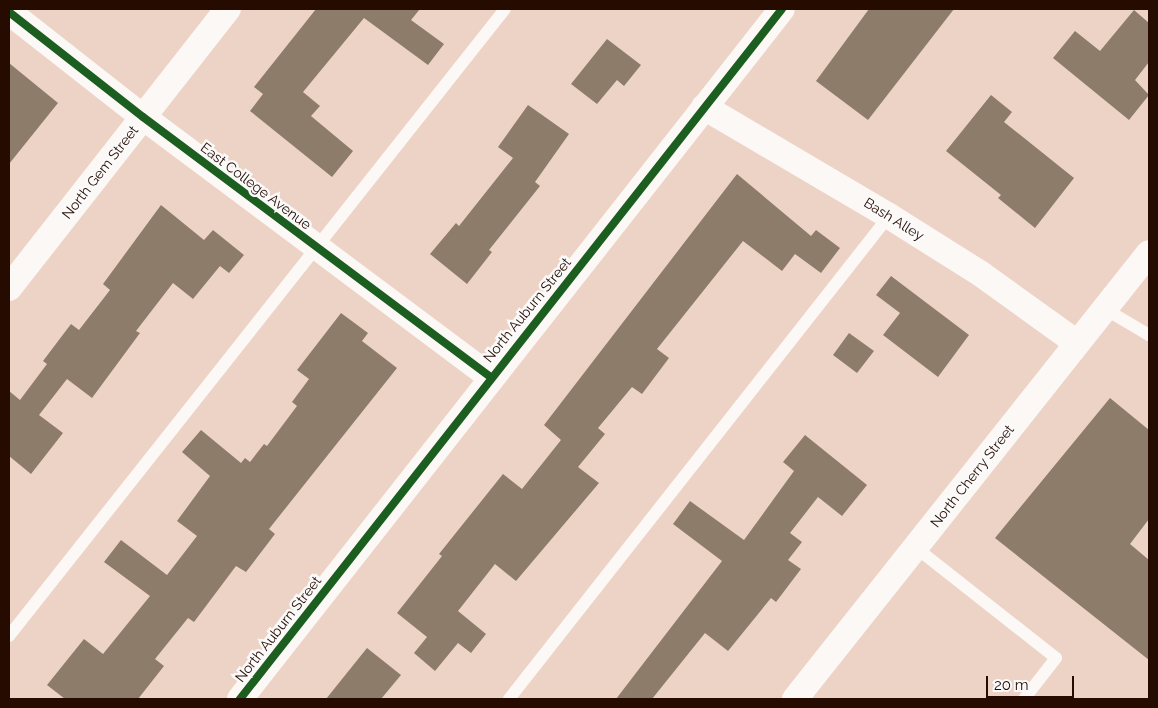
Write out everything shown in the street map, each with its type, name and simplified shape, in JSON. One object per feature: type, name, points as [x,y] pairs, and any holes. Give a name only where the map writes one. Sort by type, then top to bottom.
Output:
[{"type":"street","name":"North Gem Street","points":[[9,288],[228,9]]},
{"type":"street","name":"North Auburn Street","points":[[240,699],[490,377],[782,9]]},
{"type":"street","name":"East College Avenue","points":[[9,12],[143,117],[490,377]]},
{"type":"street","name":"Bash Alley","points":[[704,108],[889,216],[981,274],[1077,343]]},
{"type":"street","name":"North Cherry Street","points":[[795,699],[1149,253]]},
{"type":"lane","points":[[9,636],[505,9]]},
{"type":"lane","points":[[509,699],[889,216]]},
{"type":"lane","points":[[1105,309],[1149,335]]},
{"type":"lane","points":[[915,547],[1056,658],[1024,699]]},
{"type":"building","points":[[316,9],[420,9],[411,20],[444,44],[428,65],[364,18],[303,92],[320,106],[311,116],[353,151],[332,177],[250,111],[263,94],[254,87]]},
{"type":"building","points":[[869,9],[954,9],[868,120],[816,81]]},
{"type":"building","points":[[1134,10],[1149,23],[1149,62],[1135,80],[1149,95],[1129,120],[1053,58],[1075,31],[1100,51]]},
{"type":"building","points":[[607,39],[641,65],[624,86],[617,80],[597,104],[571,84]]},
{"type":"building","points":[[9,63],[58,103],[9,164]]},
{"type":"building","points":[[991,95],[1012,112],[1004,122],[1074,178],[1035,228],[998,198],[1001,195],[946,151]]},
{"type":"building","points":[[528,105],[569,134],[535,182],[540,186],[489,250],[492,252],[467,284],[430,254],[456,223],[459,226],[513,158],[498,147]]},
{"type":"building","points":[[737,174],[811,236],[816,230],[840,248],[821,273],[795,254],[782,271],[743,241],[657,349],[669,358],[642,394],[632,387],[598,428],[605,434],[578,467],[599,483],[516,581],[495,564],[458,611],[486,634],[471,653],[458,643],[435,671],[414,653],[427,637],[397,613],[442,556],[439,554],[503,474],[522,489],[561,440],[544,425]]},
{"type":"building","points":[[161,205],[204,240],[213,230],[244,255],[229,273],[220,266],[193,299],[173,283],[136,331],[140,333],[92,398],[67,379],[39,415],[63,433],[31,474],[9,456],[9,391],[20,400],[47,364],[43,361],[71,324],[79,330],[110,290],[103,284]]},
{"type":"building","points":[[891,276],[969,335],[938,377],[883,335],[900,313],[876,295]]},
{"type":"building","points":[[341,313],[368,333],[362,341],[397,368],[269,529],[275,534],[246,572],[236,566],[194,622],[188,618],[155,659],[164,666],[138,699],[65,699],[47,685],[84,639],[103,654],[150,596],[104,562],[121,540],[167,575],[197,536],[177,521],[210,476],[182,452],[201,430],[241,463],[245,458],[250,462],[264,444],[267,446],[297,406],[292,402],[309,379],[297,370]]},
{"type":"building","points":[[849,333],[874,351],[857,373],[833,355]]},
{"type":"building","points":[[1110,398],[1149,430],[1149,519],[1130,544],[1149,560],[1149,660],[995,538]]},
{"type":"building","points":[[805,435],[867,485],[842,516],[818,497],[790,533],[802,542],[788,560],[801,569],[776,602],[771,598],[728,651],[705,633],[652,699],[616,699],[722,561],[673,524],[690,501],[744,540],[794,471],[783,462]]},
{"type":"building","points":[[367,648],[401,675],[381,699],[326,699]]},
{"type":"cycle path","points":[[240,699],[782,9]]},
{"type":"cycle path","points":[[9,12],[143,117],[490,377]]}]
